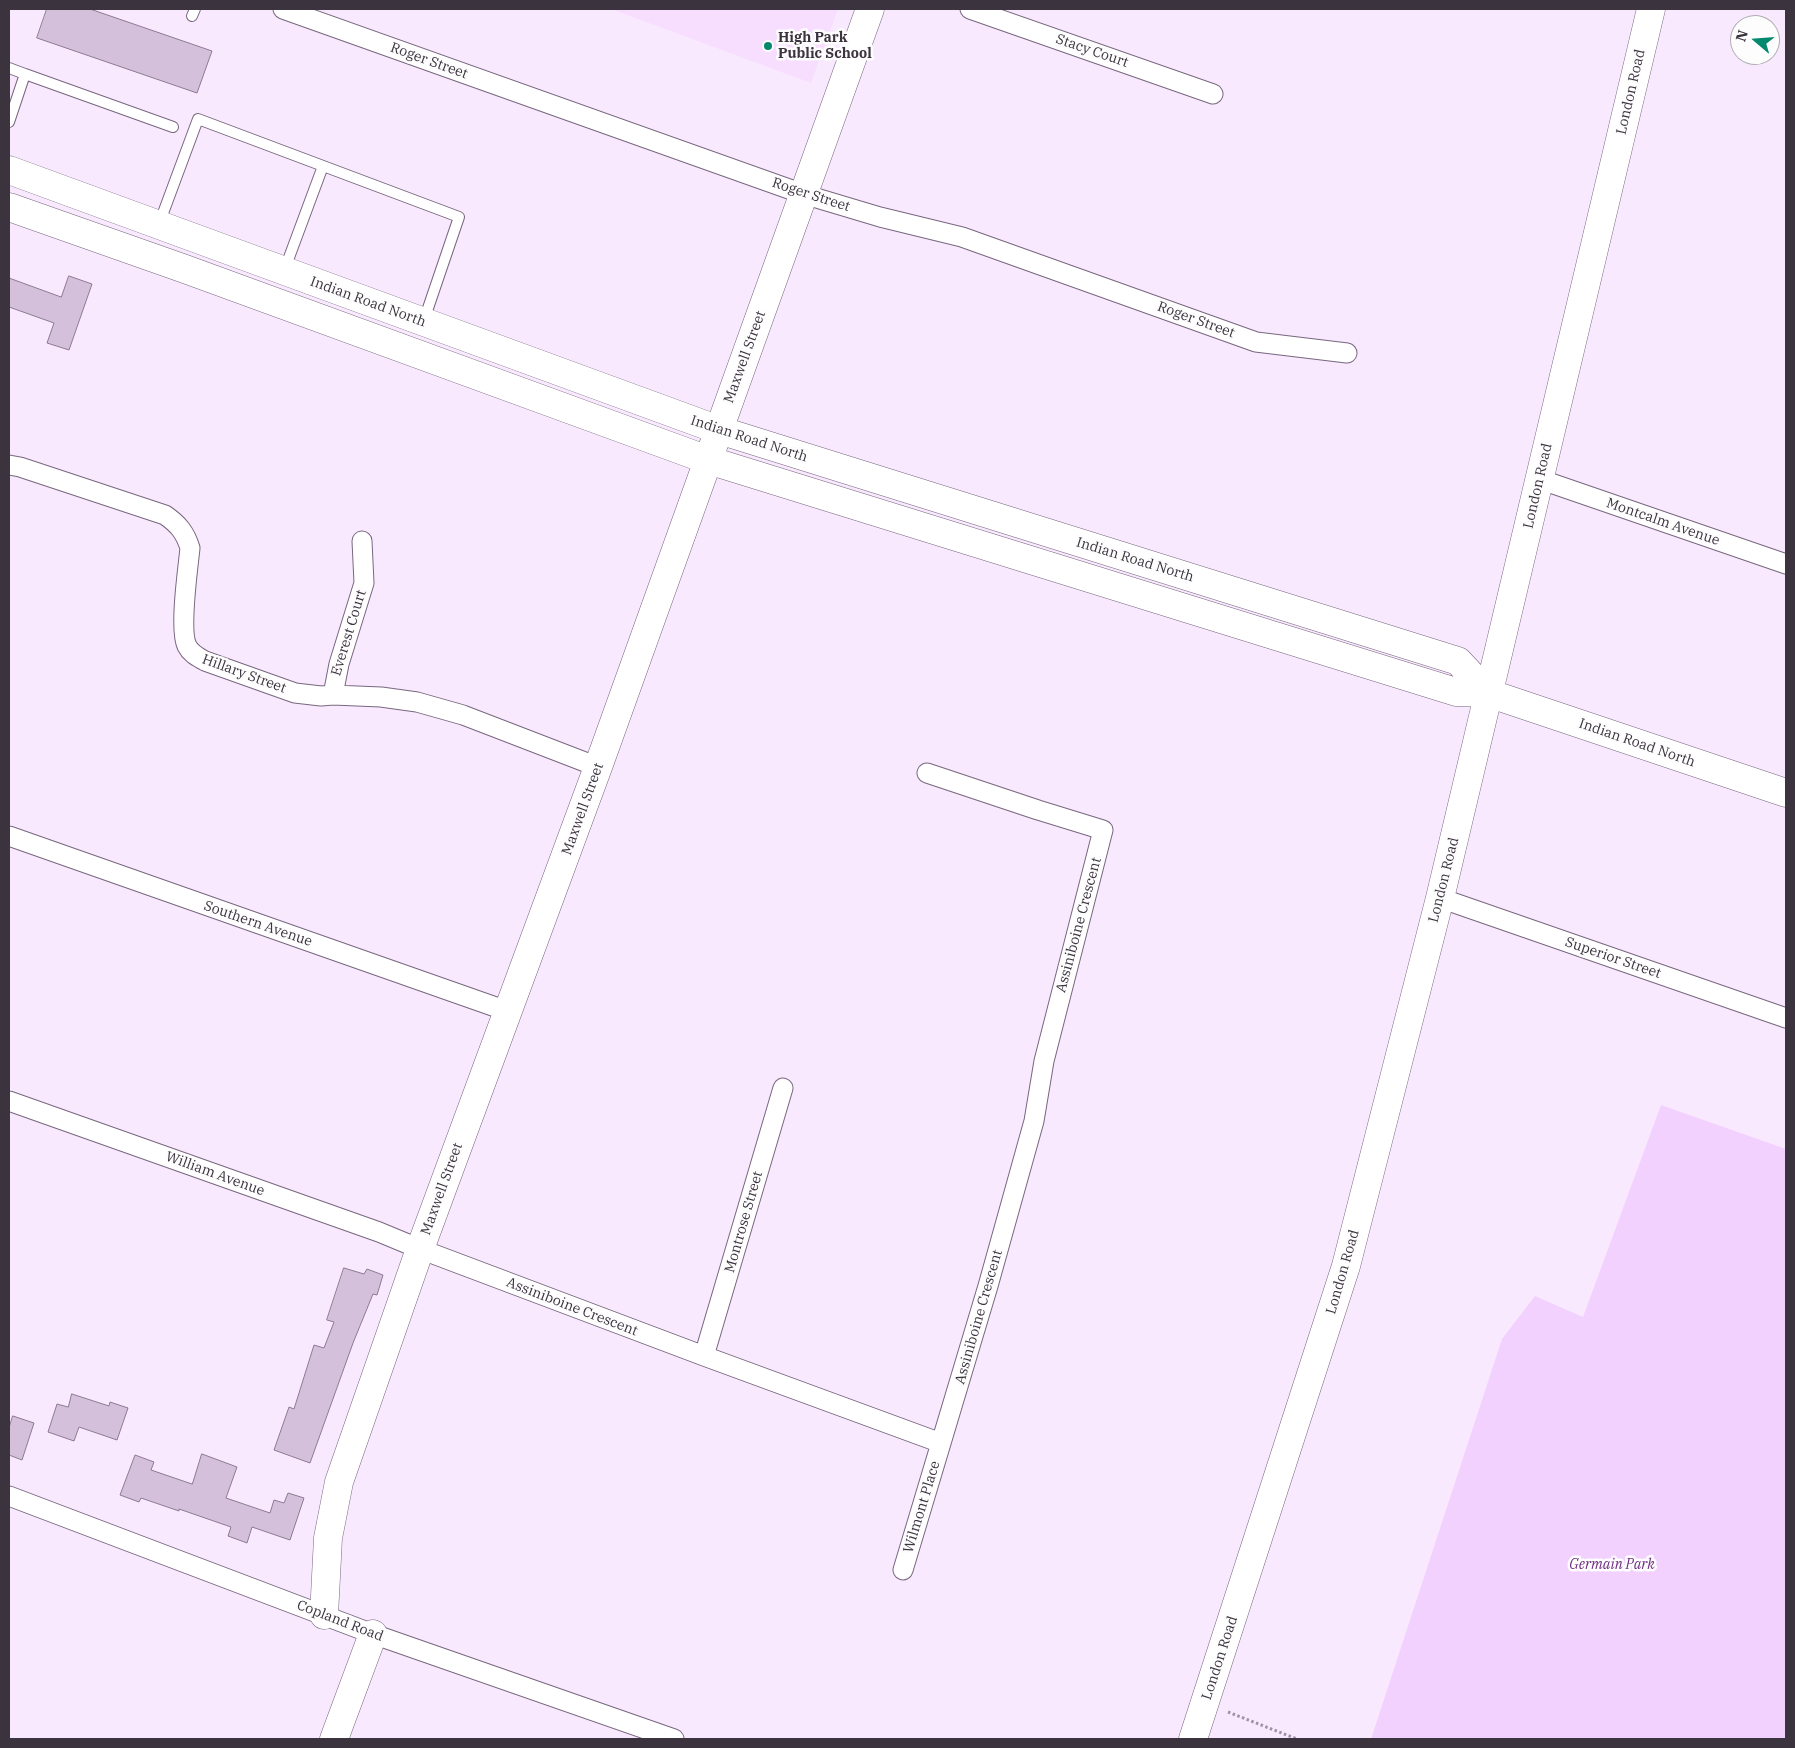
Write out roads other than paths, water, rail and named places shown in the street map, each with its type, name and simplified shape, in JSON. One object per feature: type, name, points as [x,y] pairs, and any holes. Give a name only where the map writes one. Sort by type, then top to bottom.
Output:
[{"type":"main road","name":"Maxwell Street","points":[[324,1615],[328,1538],[339,1482],[420,1249],[598,767],[870,9]]},
{"type":"main road","name":"London Road","points":[[1193,1739],[1346,1266],[1440,898],[1651,9]]},
{"type":"main road","name":"Indian Road North","points":[[9,170],[718,430],[1458,661],[1488,693]]},
{"type":"main road","name":"Indian Road North","points":[[9,207],[185,269],[708,460],[1456,692],[1488,693],[1786,793]]},
{"type":"main road","points":[[334,1739],[373,1634]]},
{"type":"street","name":"Roger Street","points":[[283,9],[804,194],[880,217],[962,236],[1256,342],[1347,354]]},
{"type":"street","name":"Stacy Court","points":[[970,9],[1213,94]]},
{"type":"street","name":"Hillary Street","points":[[9,465],[164,515],[178,524],[187,536],[190,548],[183,632],[187,645],[194,655],[205,661],[308,696],[381,697],[417,702],[462,716],[598,767]]},
{"type":"street","name":"Montcalm Avenue","points":[[1539,479],[1786,564]]},
{"type":"street","name":"Everest Court","points":[[333,695],[335,679],[364,583],[362,541]]},
{"type":"street","name":"Assiniboine Crescent","points":[[420,1249],[942,1443],[1034,1121],[1044,1061],[1104,830],[928,773]]},
{"type":"street","name":"Southern Avenue","points":[[9,836],[507,1012]]},
{"type":"street","name":"Superior Street","points":[[1440,898],[1786,1018]]},
{"type":"street","name":"Montrose Street","points":[[704,1356],[783,1088]]},
{"type":"street","name":"William Avenue","points":[[9,1100],[370,1228],[420,1249]]},
{"type":"street","name":"Wilmont Place","points":[[903,1570],[942,1443]]},
{"type":"street","name":"Copland Road","points":[[9,1496],[373,1634],[674,1739]]},
{"type":"lane","points":[[9,68],[173,127]]},
{"type":"lane","points":[[9,122],[26,74]]},
{"type":"lane","points":[[158,225],[198,119],[459,217],[424,322]]},
{"type":"lane","points":[[284,271],[323,166]]},
{"type":"place","name":"High Park Public School","points":[[768,46]]},
{"type":"park label","name":"Germain Park","points":[[1612,1565]]}]
